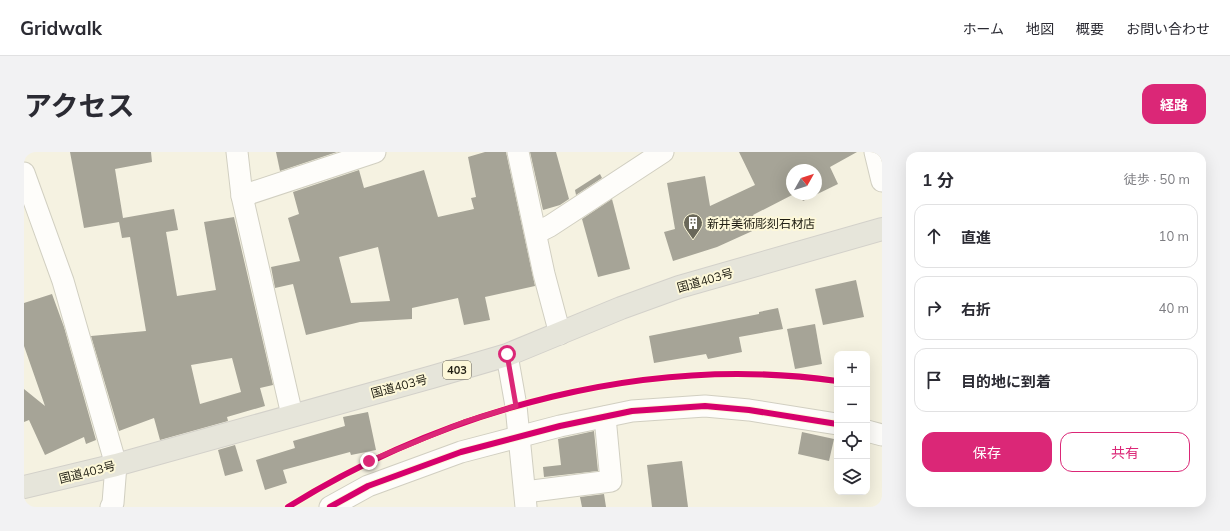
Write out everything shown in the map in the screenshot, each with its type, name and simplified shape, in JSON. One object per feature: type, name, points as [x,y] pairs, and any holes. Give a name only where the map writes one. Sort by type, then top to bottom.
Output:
[{"type":"highway","name":"国道403号","points":[[24,487],[116,465],[432,377],[507,354],[560,334],[621,308],[679,287],[882,229]]},
{"type":"street","points":[[237,152],[242,196],[292,415]]},
{"type":"street","points":[[242,196],[375,152]]},
{"type":"street","points":[[518,152],[544,274],[560,334]]},
{"type":"street","points":[[536,233],[550,226],[663,152]]},
{"type":"street","points":[[875,152],[882,181]]},
{"type":"street","points":[[24,173],[63,281],[116,465],[113,503],[111,507]]},
{"type":"street","points":[[507,354],[520,438],[525,499],[611,481],[605,417]]},
{"type":"street","points":[[330,507],[368,486],[411,469],[461,452],[520,438],[560,426],[632,411],[705,406],[749,410],[834,424]]},
{"type":"street","points":[[870,432],[882,435]]},
{"type":"building","points":[[70,152],[151,152],[152,162],[115,169],[123,218],[174,209],[178,230],[166,232],[177,296],[216,290],[204,222],[234,217],[273,385],[260,388],[265,406],[227,417],[228,421],[160,440],[154,418],[119,431],[91,336],[146,331],[130,237],[122,238],[119,222],[84,228]],"holes":[[[232,358],[241,392],[200,404],[191,365]]]},
{"type":"building","points":[[276,152],[337,152],[280,171]]},
{"type":"building","points":[[485,152],[506,152],[535,286],[485,297],[490,320],[464,325],[458,298],[412,308],[412,319],[360,322],[306,335],[293,284],[275,288],[271,267],[300,261],[288,218],[299,214],[293,192],[359,170],[364,188],[424,170],[438,217],[474,209],[471,198],[476,197],[468,157]],"holes":[[[378,247],[390,301],[351,303],[339,257]]]},
{"type":"building","points":[[530,152],[556,152],[569,199],[560,205],[543,210]]},
{"type":"building","points":[[739,152],[857,152],[830,167],[838,184],[822,192],[822,164],[786,164],[786,198],[753,215],[759,228],[717,247],[673,261],[664,232],[675,229],[667,183],[705,176],[710,206],[755,185]]},
{"type":"building","points":[[600,174],[602,178],[576,195],[575,190]]},
{"type":"building","points":[[612,199],[630,269],[598,277],[582,219]]},
{"type":"building","points":[[856,280],[864,317],[823,325],[815,289]]},
{"type":"building","points":[[52,294],[64,327],[96,440],[86,444],[84,437],[45,455],[29,420],[24,422],[24,389],[45,406],[24,346],[24,303]]},
{"type":"building","points":[[778,308],[783,329],[739,337],[742,352],[708,359],[706,354],[654,363],[649,336],[759,314],[759,312]]},
{"type":"building","points":[[815,324],[822,364],[795,369],[787,329]]},
{"type":"building","points":[[368,412],[376,450],[351,455],[350,452],[283,470],[287,483],[265,490],[256,460],[295,448],[293,441],[345,426],[343,417]]},
{"type":"building","points":[[594,431],[598,471],[544,477],[543,467],[561,465],[558,439]]},
{"type":"building","points":[[802,432],[834,439],[829,461],[798,454]]},
{"type":"building","points":[[235,445],[243,471],[225,476],[218,450]]},
{"type":"building","points":[[682,461],[688,507],[652,507],[647,465]]},
{"type":"building","points":[[604,494],[606,507],[582,507],[580,497]]},
{"type":"cycle path","points":[[288,507],[350,472],[415,442],[482,417],[552,397],[623,383],[694,375],[766,375],[834,381]]},
{"type":"cycle path","points":[[330,507],[368,486],[461,452],[560,426],[632,411],[705,406],[749,410],[834,424]]},
{"type":"place","name":"新井美術彫刻石材店","points":[[693,240]]},
{"type":"route","points":[[369,461],[464,422],[516,406],[507,354]]}]
